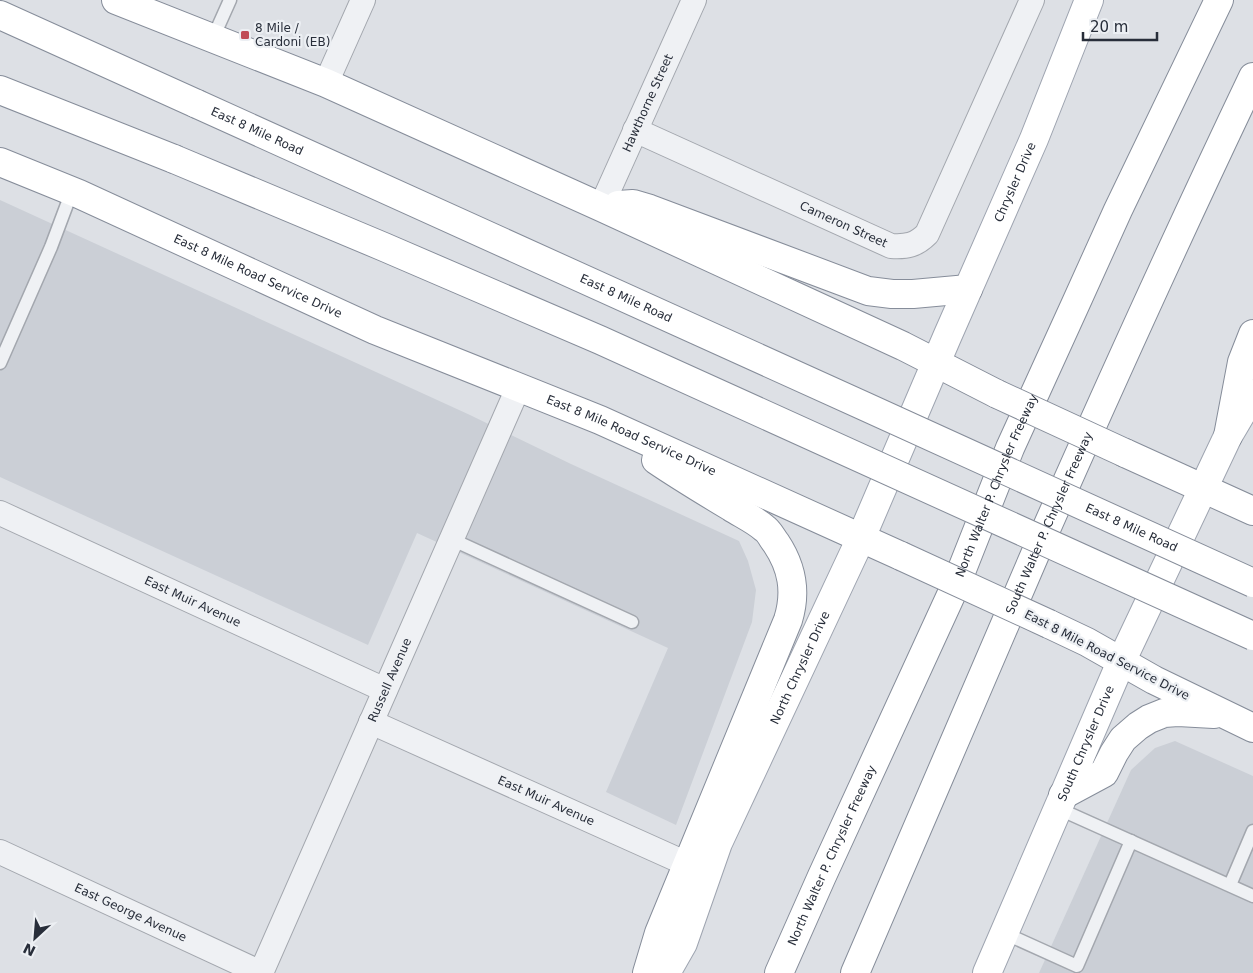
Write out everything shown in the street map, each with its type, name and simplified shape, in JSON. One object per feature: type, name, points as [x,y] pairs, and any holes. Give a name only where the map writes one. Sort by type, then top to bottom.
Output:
[{"type":"main road","points":[[116,0],[326,83],[903,346],[997,394],[1253,511]]},
{"type":"main road","name":"Chrysler Drive","points":[[936,363],[1034,139],[1089,0]]},
{"type":"main road","name":"North Walter P. Chrysler Freeway","points":[[779,973],[957,582],[1010,448],[1118,210],[1219,0]]},
{"type":"main road","name":"East 8 Mile Road","points":[[0,15],[1253,583]]},
{"type":"main road","name":"South Walter P. Chrysler Freeway","points":[[855,973],[914,840],[1036,553],[1191,207],[1253,78]]},
{"type":"main road","points":[[0,90],[174,159],[384,246],[600,340],[1253,636]]},
{"type":"main road","name":"East 8 Mile Road Service Drive","points":[[0,162],[72,191],[375,330],[600,420],[862,538],[1087,642],[1154,680],[1253,728]]},
{"type":"main road","points":[[601,207],[633,204],[650,208],[868,291],[913,294],[968,289]]},
{"type":"main road","points":[[1228,436],[1242,362],[1253,334]]},
{"type":"main road","name":"North Chrysler Drive","points":[[666,973],[683,942],[718,843],[862,538],[936,363]]},
{"type":"main road","points":[[1203,488],[1228,436],[1253,394]]},
{"type":"main road","points":[[600,420],[675,473],[765,528],[783,553],[792,580],[792,608],[788,620],[659,933],[647,973]]},
{"type":"main road","name":"South Chrysler Drive","points":[[987,973],[1121,662],[1203,488]]},
{"type":"main road","points":[[1060,801],[1104,773],[1123,739],[1138,726],[1154,716],[1178,712],[1228,715]]},
{"type":"street","points":[[326,83],[363,0]]},
{"type":"street","name":"Hawthorne Street","points":[[601,207],[694,0]]},
{"type":"street","name":"Cameron Street","points":[[635,130],[891,246],[902,247],[912,245],[927,234],[1032,0]]},
{"type":"street","name":"Russell Avenue","points":[[261,973],[518,388]]},
{"type":"street","name":"East Muir Avenue","points":[[0,513],[385,690]]},
{"type":"street","name":"East Muir Avenue","points":[[371,722],[687,864]]},
{"type":"street","points":[[687,864],[702,859],[712,852],[718,843]]},
{"type":"street","name":"East George Avenue","points":[[0,852],[261,973]]},
{"type":"lane","points":[[213,38],[230,0]]},
{"type":"lane","points":[[0,363],[51,247],[72,191]]},
{"type":"lane","points":[[451,539],[632,622]]},
{"type":"lane","points":[[1060,801],[1132,841],[1253,896]]},
{"type":"lane","points":[[1230,885],[1253,831]]},
{"type":"lane","points":[[1004,933],[1077,966],[1132,841]]},
{"type":"shaded area","points":[[0,200],[470,415],[571,464],[739,541],[748,561],[756,590],[752,622],[676,825],[606,792],[668,648],[417,533],[368,645],[0,477]]},
{"type":"shaded area","points":[[1175,741],[1253,776],[1253,973],[1039,973],[1131,770],[1155,748]]},
{"type":"place","name":"8 Mile / Cardoni (EB)","points":[[245,35]]}]
